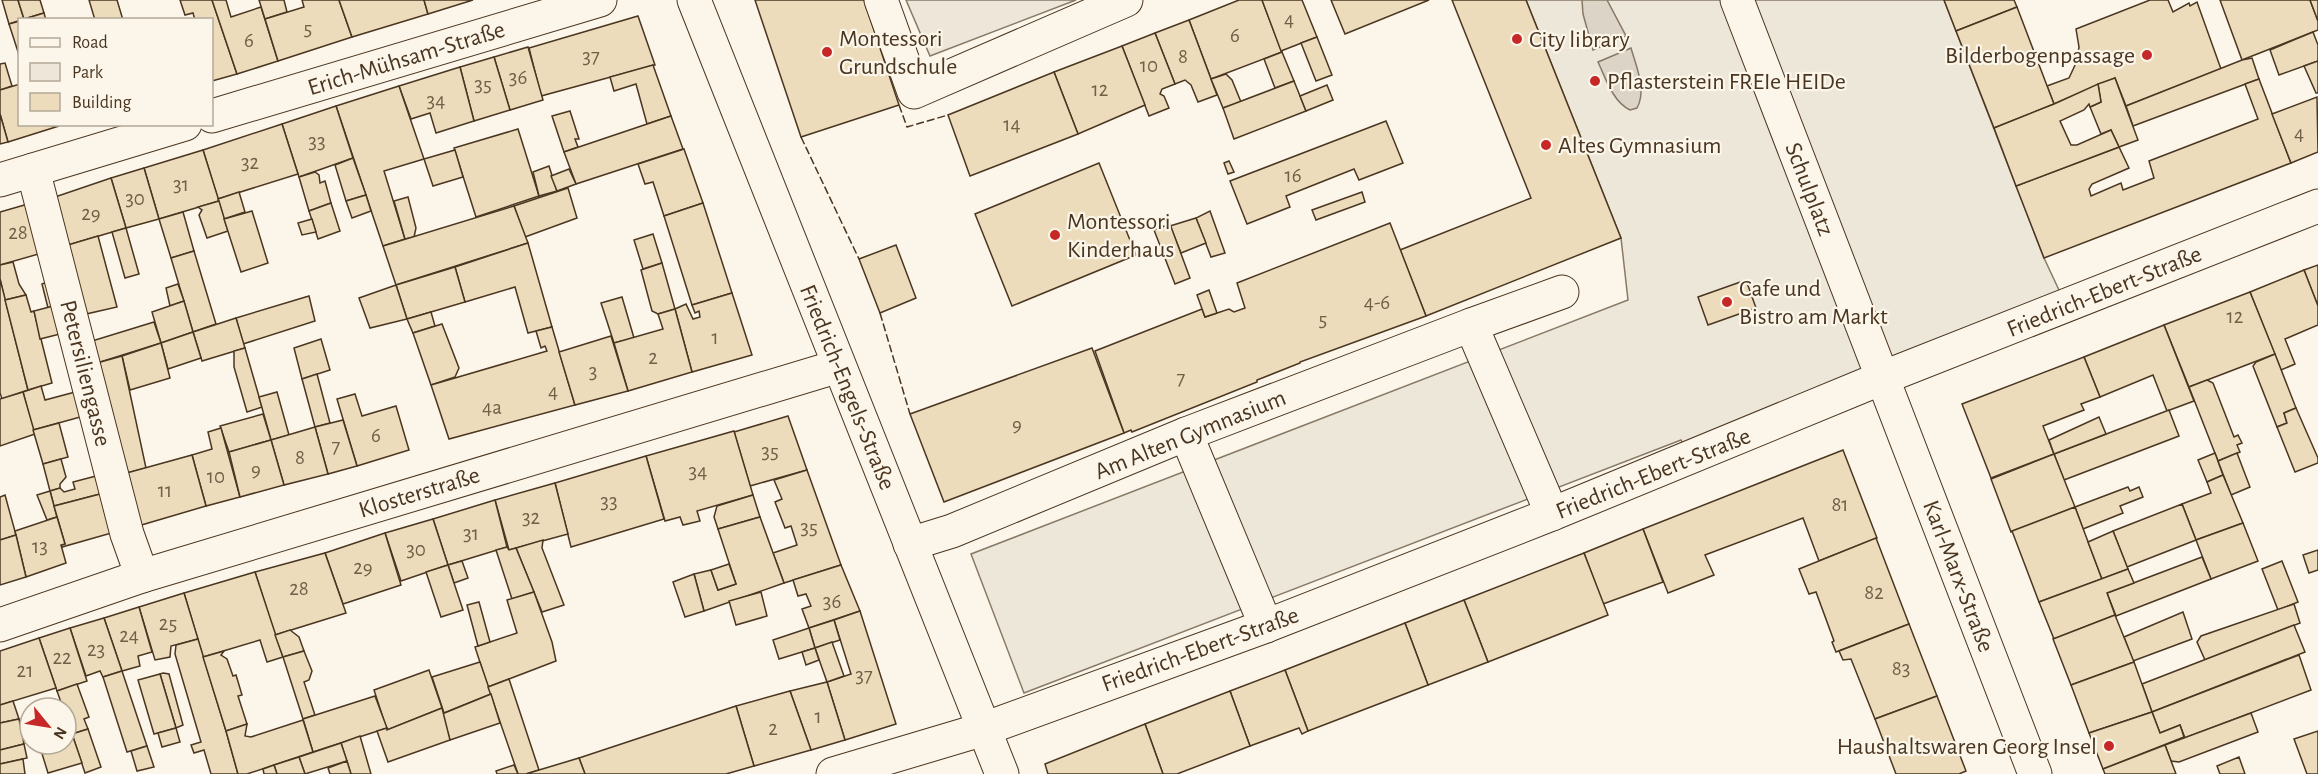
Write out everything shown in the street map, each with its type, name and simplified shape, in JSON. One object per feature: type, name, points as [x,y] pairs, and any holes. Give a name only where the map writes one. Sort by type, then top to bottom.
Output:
[{"type":"street","name":"Erich-Mühsam-Straße","points":[[213,116],[600,0]]},
{"type":"street","name":"Friedrich-Engels-Straße","points":[[694,0],[1002,774]]},
{"type":"street","points":[[881,0],[914,92],[1126,0]]},
{"type":"street","name":"Schulplatz","points":[[1737,0],[1882,378]]},
{"type":"street","points":[[0,180],[178,126]]},
{"type":"street","name":"Petersiliengasse","points":[[33,170],[127,534],[142,576]]},
{"type":"street","name":"Friedrich-Ebert-Straße","points":[[833,774],[984,729],[1266,626],[1552,514],[1882,378],[2318,206]]},
{"type":"street","name":"Am Alten Gymnasium","points":[[910,544],[952,531],[1186,434],[1562,292]]},
{"type":"street","points":[[1471,325],[1552,514]]},
{"type":"street","name":"Klosterstraße","points":[[0,625],[142,576],[839,366]]},
{"type":"street","name":"Karl-Marx-Straße","points":[[1882,378],[2035,774]]},
{"type":"street","points":[[1186,434],[1266,626]]},
{"type":"green space","points":[[906,0],[1076,0],[930,56]]},
{"type":"shaded area","points":[[1526,0],[1944,0],[2044,258],[2066,305],[1689,458],[1681,440],[1024,693],[971,554],[1628,300],[1621,238]]},
{"type":"shaded area","points":[[1582,0],[1607,0],[1626,36],[1593,50],[1583,14]]},
{"type":"shaded area","points":[[1631,48],[1640,78],[1641,94],[1637,108],[1630,110],[1615,96],[1598,62]]},
{"type":"building","points":[[2,0],[18,0],[24,18],[18,18],[18,21],[9,24]]},
{"type":"building","points":[[18,0],[40,0],[44,13],[24,18]]},
{"type":"building","points":[[89,0],[117,0],[122,18],[94,18]]},
{"type":"building","points":[[180,0],[212,0],[237,74],[213,81],[213,18],[194,18],[193,13],[185,15]]},
{"type":"building","points":[[212,0],[226,0],[231,17],[261,7],[278,61],[237,74]]},
{"type":"building","points":[[259,0],[284,0],[287,12],[265,19]]},
{"type":"building","points":[[302,0],[339,0],[352,37],[278,61],[265,19],[304,7]]},
{"type":"building","points":[[339,0],[424,0],[428,14],[352,37]]},
{"type":"building","points":[[424,0],[473,0],[428,14]]},
{"type":"building","name":"Montessori Grundschule","points":[[755,0],[864,0],[899,105],[801,137]]},
{"type":"building","points":[[1239,0],[1262,0],[1282,52],[1211,79],[1189,20]]},
{"type":"building","points":[[1262,0],[1302,0],[1317,37],[1281,51]]},
{"type":"building","points":[[1331,0],[1429,0],[1345,34]]},
{"type":"building","name":"Altes Gymnasium","points":[[1452,0],[1526,0],[1621,238],[1426,316],[1400,250],[1531,198]]},
{"type":"building","points":[[1944,0],[2014,0],[2017,7],[1956,31]]},
{"type":"building","name":"Bilderbogenpassage","points":[[2150,0],[2168,0],[2173,12],[2189,3],[2190,6],[2197,2],[2221,69],[2126,106],[2115,78],[2054,104],[2047,86],[2069,78],[2076,63],[2079,47],[2076,29]]},
{"type":"building","points":[[2220,0],[2310,0],[2318,21],[2318,30],[2242,60]]},
{"type":"building","points":[[2310,0],[2318,0],[2318,21]]},
{"type":"building","points":[[2017,7],[2054,104],[1994,128],[1956,31]]},
{"type":"building","points":[[44,13],[45,18],[27,18]]},
{"type":"building","points":[[638,16],[655,65],[541,96],[529,48]]},
{"type":"building","points":[[1189,20],[1217,95],[1198,102],[1191,85],[1185,80],[1175,84],[1155,33]]},
{"type":"building","points":[[18,22],[18,52],[9,24]]},
{"type":"building","points":[[2313,32],[2318,45],[2318,61],[2279,75],[2270,50]]},
{"type":"building","points":[[1155,33],[1175,84],[1162,89],[1160,94],[1164,96],[1169,108],[1149,116],[1122,46]]},
{"type":"building","points":[[1317,37],[1332,75],[1316,81],[1301,43]]},
{"type":"building","points":[[1122,46],[1145,105],[1078,134],[1054,72]]},
{"type":"building","points":[[528,47],[543,100],[510,110],[494,57]]},
{"type":"building","points":[[1282,52],[1294,81],[1275,88],[1264,59]]},
{"type":"building","points":[[494,57],[510,110],[474,121],[460,67]]},
{"type":"building","points":[[2252,58],[2259,79],[2133,126],[2126,106]]},
{"type":"building","points":[[2318,61],[2318,93],[2316,93],[2304,66]]},
{"type":"building","points":[[5,63],[12,86],[0,90],[0,64]]},
{"type":"building","points":[[653,65],[671,116],[647,124],[636,84],[614,91],[610,77]]},
{"type":"building","points":[[460,67],[474,121],[436,133],[430,113],[411,119],[399,86]]},
{"type":"building","points":[[1054,72],[1078,134],[970,176],[948,115]]},
{"type":"building","points":[[1226,74],[1232,80],[1241,102],[1223,108],[1211,79]]},
{"type":"building","points":[[2115,78],[2138,140],[2119,147],[2111,130],[2101,134],[2090,107],[2101,102],[2098,84]]},
{"type":"building","points":[[2259,79],[2291,163],[2044,258],[2016,186],[2119,147],[2129,168],[2092,184],[2089,189],[2091,196],[2121,183],[2123,190],[2154,178],[2149,161],[2258,119],[2245,84]]},
{"type":"building","points":[[1294,81],[1306,111],[1234,139],[1223,108]]},
{"type":"building","points":[[2098,84],[2101,102],[2090,107],[2089,104],[2084,110],[2060,121],[2071,145],[2077,145],[2111,130],[2119,147],[2016,186],[1994,128]]},
{"type":"building","points":[[18,85],[18,126],[59,126],[8,142],[0,114],[0,90]]},
{"type":"building","points":[[1327,85],[1333,100],[1306,111],[1300,96]]},
{"type":"building","points":[[399,86],[424,159],[384,171],[405,239],[383,246],[336,106]]},
{"type":"building","points":[[2317,97],[2318,152],[2291,163],[2272,114]]},
{"type":"building","points":[[336,106],[353,158],[299,177],[282,124]]},
{"type":"building","points":[[570,111],[579,139],[575,139],[578,147],[564,152],[552,116]]},
{"type":"building","points":[[0,114],[8,142],[0,144]]},
{"type":"building","points":[[671,116],[683,149],[576,184],[564,152]]},
{"type":"building","points":[[1386,121],[1403,163],[1359,180],[1354,169],[1286,196],[1290,207],[1247,224],[1230,181]]},
{"type":"building","points":[[282,124],[298,174],[218,199],[203,150]]},
{"type":"building","points":[[518,129],[539,196],[476,217],[454,148]]},
{"type":"building","points":[[684,149],[703,203],[664,216],[653,182],[645,184],[638,164]]},
{"type":"building","points":[[203,150],[219,201],[159,219],[144,168]]},
{"type":"building","points":[[455,150],[463,177],[433,186],[424,159]]},
{"type":"building","points":[[353,158],[366,195],[346,201],[335,165]]},
{"type":"building","points":[[1229,161],[1234,172],[1228,174],[1224,163]]},
{"type":"building","name":"Montessori Kinderhaus","points":[[1099,163],[1136,255],[1012,306],[975,214]]},
{"type":"building","points":[[549,166],[557,191],[539,196],[533,172]]},
{"type":"building","points":[[144,168],[159,219],[126,228],[111,178]]},
{"type":"building","points":[[569,169],[576,184],[557,191],[551,176]]},
{"type":"building","points":[[315,172],[319,175],[320,183],[325,181],[331,203],[309,211],[299,177]]},
{"type":"building","points":[[111,178],[126,228],[68,245],[55,197]]},
{"type":"building","points":[[568,188],[577,218],[525,237],[514,206]]},
{"type":"building","points":[[239,192],[245,212],[224,219],[218,199]]},
{"type":"building","points":[[1362,192],[1365,202],[1316,220],[1312,210]]},
{"type":"building","points":[[366,195],[371,211],[352,218],[346,201]]},
{"type":"building","points":[[408,197],[416,228],[414,237],[405,239],[394,201]]},
{"type":"building","points":[[219,201],[228,231],[207,238],[199,215],[202,210],[198,207]]},
{"type":"building","points":[[331,203],[340,231],[318,239],[309,211]]},
{"type":"building","points":[[703,203],[732,293],[692,305],[664,216]]},
{"type":"building","points":[[28,204],[42,253],[0,265],[0,212]]},
{"type":"building","points":[[514,206],[528,243],[396,285],[383,246]]},
{"type":"building","points":[[252,211],[268,263],[241,272],[224,219]]},
{"type":"building","points":[[1210,211],[1225,253],[1211,257],[1196,218]]},
{"type":"building","points":[[183,212],[194,251],[171,258],[159,219]]},
{"type":"building","points":[[1196,218],[1206,243],[1181,253],[1170,226]]},
{"type":"building","points":[[312,219],[316,232],[302,235],[298,223]]},
{"type":"building","points":[[1390,223],[1426,316],[1300,362],[1257,380],[1257,382],[1132,432],[1131,430],[1124,433],[1095,351],[1202,309],[1205,317],[1229,309],[1234,312],[1245,308],[1237,283]]},
{"type":"building","points":[[1170,224],[1190,278],[1175,284],[1154,230]]},
{"type":"building","points":[[126,228],[139,274],[125,278],[112,232]]},
{"type":"building","points":[[653,234],[662,263],[643,269],[634,240]]},
{"type":"building","points":[[98,236],[117,307],[86,314],[68,245]]},
{"type":"building","points":[[528,243],[552,327],[528,333],[515,287],[465,302],[455,267]]},
{"type":"building","points":[[896,245],[916,298],[880,313],[859,259]]},
{"type":"building","points":[[194,251],[216,324],[193,332],[171,258]]},
{"type":"building","points":[[13,262],[19,284],[26,295],[5,300],[0,279],[0,265]]},
{"type":"building","points":[[662,263],[675,309],[658,314],[652,311],[641,270]]},
{"type":"building","points":[[2318,265],[2318,306],[2304,270]]},
{"type":"building","points":[[455,267],[465,302],[407,319],[396,285]]},
{"type":"building","points":[[2304,270],[2318,306],[2318,325],[2285,339],[2295,364],[2281,370],[2250,292]]},
{"type":"building","points":[[0,279],[28,390],[2,399],[0,393]]},
{"type":"building","name":"Cafe und Bistro am Markt","points":[[1746,280],[1756,308],[1708,325],[1698,297]]},
{"type":"building","points":[[50,281],[57,305],[48,308],[42,284]]},
{"type":"building","points":[[178,284],[184,301],[170,306],[166,288]]},
{"type":"building","points":[[396,285],[407,319],[370,328],[359,298]]},
{"type":"building","points":[[1209,290],[1217,313],[1205,317],[1197,295]]},
{"type":"building","points":[[2250,292],[2275,354],[2189,387],[2164,325]]},
{"type":"building","points":[[732,293],[752,355],[692,372],[675,309],[686,304],[693,319],[700,317],[699,311],[695,313],[692,305]]},
{"type":"building","points":[[26,295],[31,312],[34,311],[52,383],[28,390],[5,300]]},
{"type":"building","points":[[309,296],[315,321],[243,344],[236,318]]},
{"type":"building","points":[[622,297],[634,338],[614,343],[601,303]]},
{"type":"building","points":[[184,301],[193,332],[161,343],[152,312]]},
{"type":"building","points":[[57,305],[64,333],[40,339],[34,311]]},
{"type":"building","points":[[675,309],[692,372],[628,391],[614,343],[663,329],[658,314]]},
{"type":"building","points":[[431,312],[435,326],[413,333],[407,319]]},
{"type":"building","points":[[236,318],[245,348],[202,361],[193,332]]},
{"type":"building","points":[[154,322],[161,343],[97,363],[92,341]]},
{"type":"building","points":[[442,324],[459,368],[455,377],[431,385],[413,333]]},
{"type":"building","points":[[2164,325],[2194,401],[2167,411],[2153,375],[2100,397],[2084,357]]},
{"type":"building","points":[[552,327],[575,405],[449,439],[431,385],[547,351],[545,346],[541,348],[536,331]]},
{"type":"building","points":[[193,332],[201,358],[168,369],[161,343]]},
{"type":"building","points":[[611,336],[628,391],[575,405],[559,352]]},
{"type":"building","points":[[321,339],[330,370],[302,379],[294,348]]},
{"type":"building","points":[[161,343],[170,378],[130,390],[122,356]]},
{"type":"building","points":[[245,348],[262,407],[247,412],[234,367],[234,351]]},
{"type":"building","points":[[1092,348],[1124,433],[944,502],[910,414]]},
{"type":"building","points":[[2275,354],[2296,408],[2284,413],[2287,423],[2277,427],[2253,366],[2256,362]]},
{"type":"building","points":[[122,356],[146,468],[123,474],[97,363]]},
{"type":"building","points":[[2084,357],[2100,397],[2081,404],[2084,410],[2043,426],[2054,454],[1991,478],[1962,404]]},
{"type":"building","points":[[317,374],[330,423],[315,427],[302,379]]},
{"type":"building","points":[[2207,380],[2213,383],[2234,437],[2238,435],[2242,443],[2237,445],[2240,452],[2218,461],[2189,387]]},
{"type":"building","points":[[41,386],[45,400],[79,391],[84,416],[33,430],[23,392]]},
{"type":"building","points":[[23,392],[35,434],[0,446],[0,399]]},
{"type":"building","points":[[277,392],[289,435],[271,440],[259,397]]},
{"type":"building","points":[[355,394],[362,416],[396,406],[409,450],[357,466],[337,399]]},
{"type":"building","points":[[2296,408],[2318,458],[2318,463],[2295,472],[2277,427],[2287,423],[2284,413]]},
{"type":"building","points":[[2169,410],[2179,436],[2064,480],[2054,454]]},
{"type":"building","points":[[263,414],[271,440],[229,452],[220,426]]},
{"type":"building","points":[[788,416],[807,470],[750,486],[734,432]]},
{"type":"building","points":[[2099,417],[2106,434],[2054,454],[2049,440]]},
{"type":"building","points":[[343,420],[357,466],[328,474],[315,427]]},
{"type":"building","points":[[59,423],[68,457],[43,464],[33,430]]},
{"type":"building","points":[[315,427],[328,474],[284,485],[271,440]]},
{"type":"building","points":[[221,428],[240,497],[206,506],[192,455],[212,449],[208,432]]},
{"type":"building","points":[[734,431],[753,495],[697,511],[700,521],[683,525],[680,517],[665,521],[646,456]]},
{"type":"building","points":[[271,440],[284,485],[240,497],[229,452]]},
{"type":"building","points":[[1843,450],[1877,538],[1819,561],[1803,518],[1705,555],[1714,575],[1668,593],[1643,529]]},
{"type":"building","points":[[2215,453],[2223,475],[2207,482],[2198,460]]},
{"type":"building","points":[[2237,453],[2250,487],[2231,495],[2218,461]]},
{"type":"building","points":[[2054,454],[2075,507],[2011,532],[1991,479]]},
{"type":"building","points":[[192,455],[206,506],[138,526],[123,474]]},
{"type":"building","points":[[646,456],[664,519],[571,547],[555,483]]},
{"type":"building","points":[[61,459],[66,477],[60,484],[60,488],[50,491],[43,464]]},
{"type":"building","points":[[807,470],[841,565],[784,583],[773,553],[797,545],[791,526],[785,528],[775,502],[782,499],[774,480]]},
{"type":"building","points":[[100,475],[104,493],[54,506],[50,491],[60,488],[64,492],[75,489],[73,482]]},
{"type":"building","points":[[2223,475],[2243,523],[2196,540],[2182,504],[2211,493],[2207,482]]},
{"type":"building","points":[[555,483],[568,534],[509,550],[495,500]]},
{"type":"building","points":[[2128,487],[2130,491],[2139,487],[2143,497],[2120,506],[2123,513],[2083,529],[2075,507]]},
{"type":"building","points":[[50,491],[57,517],[47,520],[37,495]]},
{"type":"building","points":[[104,493],[115,532],[62,547],[61,545],[65,544],[54,506]]},
{"type":"building","points":[[5,495],[16,535],[0,540],[0,497]]},
{"type":"building","points":[[753,495],[760,517],[718,529],[714,517],[717,506]]},
{"type":"building","points":[[495,500],[507,547],[448,565],[433,519]]},
{"type":"building","points":[[2182,504],[2196,540],[2127,567],[2113,531]]},
{"type":"building","points":[[2075,507],[2102,579],[2039,602],[2012,531]]},
{"type":"building","points":[[57,517],[65,544],[61,545],[66,563],[26,577],[15,531]]},
{"type":"building","points":[[760,517],[784,583],[704,611],[694,574],[711,570],[718,590],[736,584],[718,529]]},
{"type":"building","points":[[433,519],[448,565],[401,581],[385,533]]},
{"type":"building","points":[[2243,523],[2258,561],[2211,579],[2196,540]]},
{"type":"building","points":[[1643,529],[1663,582],[1603,604],[1584,553]]},
{"type":"building","points":[[2113,531],[2128,569],[2102,579],[2088,542]]},
{"type":"building","points":[[385,533],[401,585],[343,604],[325,553]]},
{"type":"building","points":[[16,535],[26,577],[0,585],[0,540]]},
{"type":"building","points":[[1876,538],[1909,624],[1836,652],[1816,592],[1809,594],[1799,569]]},
{"type":"building","points":[[543,540],[542,548],[564,605],[542,612],[516,548]]},
{"type":"building","points":[[507,547],[509,550],[516,548],[534,592],[512,599],[496,550]]},
{"type":"building","points":[[2318,550],[2318,570],[2309,573],[2303,555]]},
{"type":"building","points":[[325,553],[346,613],[275,635],[255,572]]},
{"type":"building","points":[[1584,553],[1608,615],[1488,662],[1464,600]]},
{"type":"building","points":[[2202,557],[2211,579],[2116,616],[2107,593]]},
{"type":"building","points":[[462,561],[468,578],[454,583],[448,565]]},
{"type":"building","points":[[2282,561],[2298,602],[2278,610],[2262,569]]},
{"type":"building","points":[[729,564],[736,584],[718,590],[711,570]]},
{"type":"building","points":[[448,565],[463,610],[441,617],[426,572]]},
{"type":"building","points":[[841,565],[860,611],[809,628],[802,609],[811,606],[806,594],[798,596],[793,580]]},
{"type":"building","points":[[2128,569],[2134,583],[2107,593],[2115,615],[2054,639],[2039,602]]},
{"type":"building","points":[[255,572],[283,657],[267,662],[260,640],[203,657],[184,593]]},
{"type":"building","points":[[694,574],[704,611],[685,617],[673,582]]},
{"type":"building","points":[[534,592],[552,642],[556,661],[488,687],[475,647],[517,633],[507,600]]},
{"type":"building","points":[[761,592],[767,616],[736,625],[729,601]]},
{"type":"building","points":[[184,593],[198,639],[171,646],[170,657],[155,660],[139,607]]},
{"type":"building","points":[[1464,600],[1488,662],[1428,685],[1405,623]]},
{"type":"building","points":[[479,602],[490,642],[478,646],[467,605]]},
{"type":"building","points":[[2294,604],[2300,623],[2205,660],[2197,642],[2201,636]]},
{"type":"building","points":[[139,607],[152,652],[138,656],[140,666],[122,671],[104,618]]},
{"type":"building","points":[[860,611],[896,724],[845,740],[827,682],[851,674],[834,620]]},
{"type":"building","points":[[2183,612],[2192,639],[2133,661],[2124,637]]},
{"type":"building","points":[[2115,615],[2134,662],[2071,685],[2053,639]]},
{"type":"building","points":[[104,618],[122,671],[103,677],[100,671],[86,676],[70,628]]},
{"type":"building","points":[[834,620],[840,640],[815,648],[809,628]]},
{"type":"building","points":[[1405,623],[1428,685],[1308,731],[1285,670]]},
{"type":"building","points":[[1909,624],[1937,696],[1875,719],[1851,659],[1843,660],[1839,651]]},
{"type":"building","points":[[2294,625],[2305,652],[2152,712],[2142,684]]},
{"type":"building","points":[[70,628],[87,681],[57,691],[39,638]]},
{"type":"building","points":[[809,628],[815,648],[779,659],[773,640]]},
{"type":"building","points":[[290,630],[299,637],[304,651],[283,657],[275,635]]},
{"type":"building","points":[[39,638],[56,688],[30,696],[18,696],[18,700],[0,705],[0,651]]},
{"type":"building","points":[[198,639],[238,774],[211,774],[204,750],[194,753],[191,745],[201,742],[175,654],[176,645]]},
{"type":"building","points":[[832,642],[844,676],[827,682],[815,648]]},
{"type":"building","points":[[815,648],[819,660],[806,665],[802,652]]},
{"type":"building","points":[[224,651],[221,655],[227,659],[233,676],[236,675],[242,695],[238,696],[247,724],[226,731],[203,657]]},
{"type":"building","points":[[304,651],[312,671],[309,680],[304,682],[315,715],[303,719],[283,657]]},
{"type":"building","points":[[2299,655],[2311,690],[2185,738],[2180,725],[2160,733],[2152,712]]},
{"type":"building","points":[[480,662],[491,694],[444,713],[432,677]]},
{"type":"building","points":[[2134,662],[2152,712],[2089,733],[2071,685]]},
{"type":"building","points":[[429,670],[442,708],[387,730],[374,690]]},
{"type":"building","points":[[1285,670],[1308,731],[1302,734],[1299,728],[1250,746],[1230,691]]},
{"type":"building","points":[[122,671],[147,746],[127,752],[103,677]]},
{"type":"building","points":[[160,674],[169,674],[183,725],[176,728]]},
{"type":"building","points":[[160,674],[176,728],[154,734],[138,680]]},
{"type":"building","points":[[509,679],[539,770],[526,774],[518,774],[488,687]]},
{"type":"building","points":[[827,682],[845,740],[811,750],[790,691]]},
{"type":"building","points":[[77,684],[89,717],[84,719],[88,729],[78,732],[78,696],[59,696],[57,691]]},
{"type":"building","points":[[790,691],[811,750],[754,766],[736,706]]},
{"type":"building","points":[[1230,691],[1250,746],[1177,774],[1163,774],[1145,724]]},
{"type":"building","points":[[491,694],[500,723],[450,740],[442,714]]},
{"type":"building","points":[[375,696],[387,728],[313,752],[303,719]]},
{"type":"building","points":[[1937,696],[1966,771],[1959,774],[1896,774],[1875,719]]},
{"type":"building","points":[[13,701],[18,719],[0,723],[0,705]]},
{"type":"building","points":[[736,706],[754,766],[726,774],[585,774],[579,758]]},
{"type":"building","points":[[442,708],[450,740],[388,762],[377,731],[387,728],[387,730]]},
{"type":"building","points":[[2152,712],[2160,733],[2180,725],[2184,737],[2103,769],[2089,733]]},
{"type":"building","points":[[2251,713],[2258,732],[2179,762],[2171,761],[2165,745]]},
{"type":"building","points":[[18,719],[18,746],[0,750],[0,723]]},
{"type":"building","points":[[303,720],[313,752],[247,774],[238,774],[226,731],[247,724],[245,736],[251,737]]},
{"type":"building","points":[[1145,724],[1163,774],[1048,774],[1045,764]]},
{"type":"building","points":[[176,728],[180,742],[162,747],[158,733]]},
{"type":"building","points":[[88,729],[101,767],[85,773],[78,752],[78,732]]},
{"type":"building","points":[[2318,731],[2318,774],[2307,774],[2294,739]]},
{"type":"building","points":[[360,736],[371,774],[351,774],[341,743]]},
{"type":"building","points":[[341,743],[347,761],[305,774],[299,757]]},
{"type":"building","points":[[2165,745],[2176,774],[2105,774],[2103,769]]},
{"type":"building","points":[[18,746],[18,756],[27,756],[27,758],[0,764],[0,750]]},
{"type":"building","points":[[147,746],[154,767],[137,771],[131,751]]},
{"type":"building","points":[[78,751],[82,763],[48,773],[43,756],[78,756]]},
{"type":"building","points":[[299,757],[305,774],[277,774],[274,765]]},
{"type":"building","points":[[2239,757],[2245,774],[2220,774],[2217,766]]},
{"type":"building","points":[[579,758],[585,774],[526,774],[539,770]]},
{"type":"building","points":[[23,759],[25,774],[0,774],[0,764]]},
{"type":"building","points":[[347,761],[351,774],[330,774],[328,768]]},
{"type":"building","points":[[274,765],[277,774],[264,774],[263,769]]},
{"type":"building","points":[[514,765],[518,774],[497,774],[496,771]]},
{"type":"fence","points":[[899,105],[907,127],[948,115]]},
{"type":"fence","points":[[801,137],[859,259]]},
{"type":"fence","points":[[880,313],[910,414]]},
{"type":"place","name":"City library","points":[[1517,39]]},
{"type":"place","name":"Montessori Grundschule","points":[[827,52]]},
{"type":"place","name":"Bilderbogenpassage","points":[[2147,55]]},
{"type":"place","name":"Pflasterstein FREIe HEIDe","points":[[1595,81]]},
{"type":"place","name":"Altes Gymnasium","points":[[1546,145]]},
{"type":"place","name":"Montessori Kinderhaus","points":[[1055,235]]},
{"type":"place","name":"Cafe und Bistro am Markt","points":[[1727,302]]},
{"type":"place","name":"Haushaltswaren Georg Insel","points":[[2109,746]]}]
